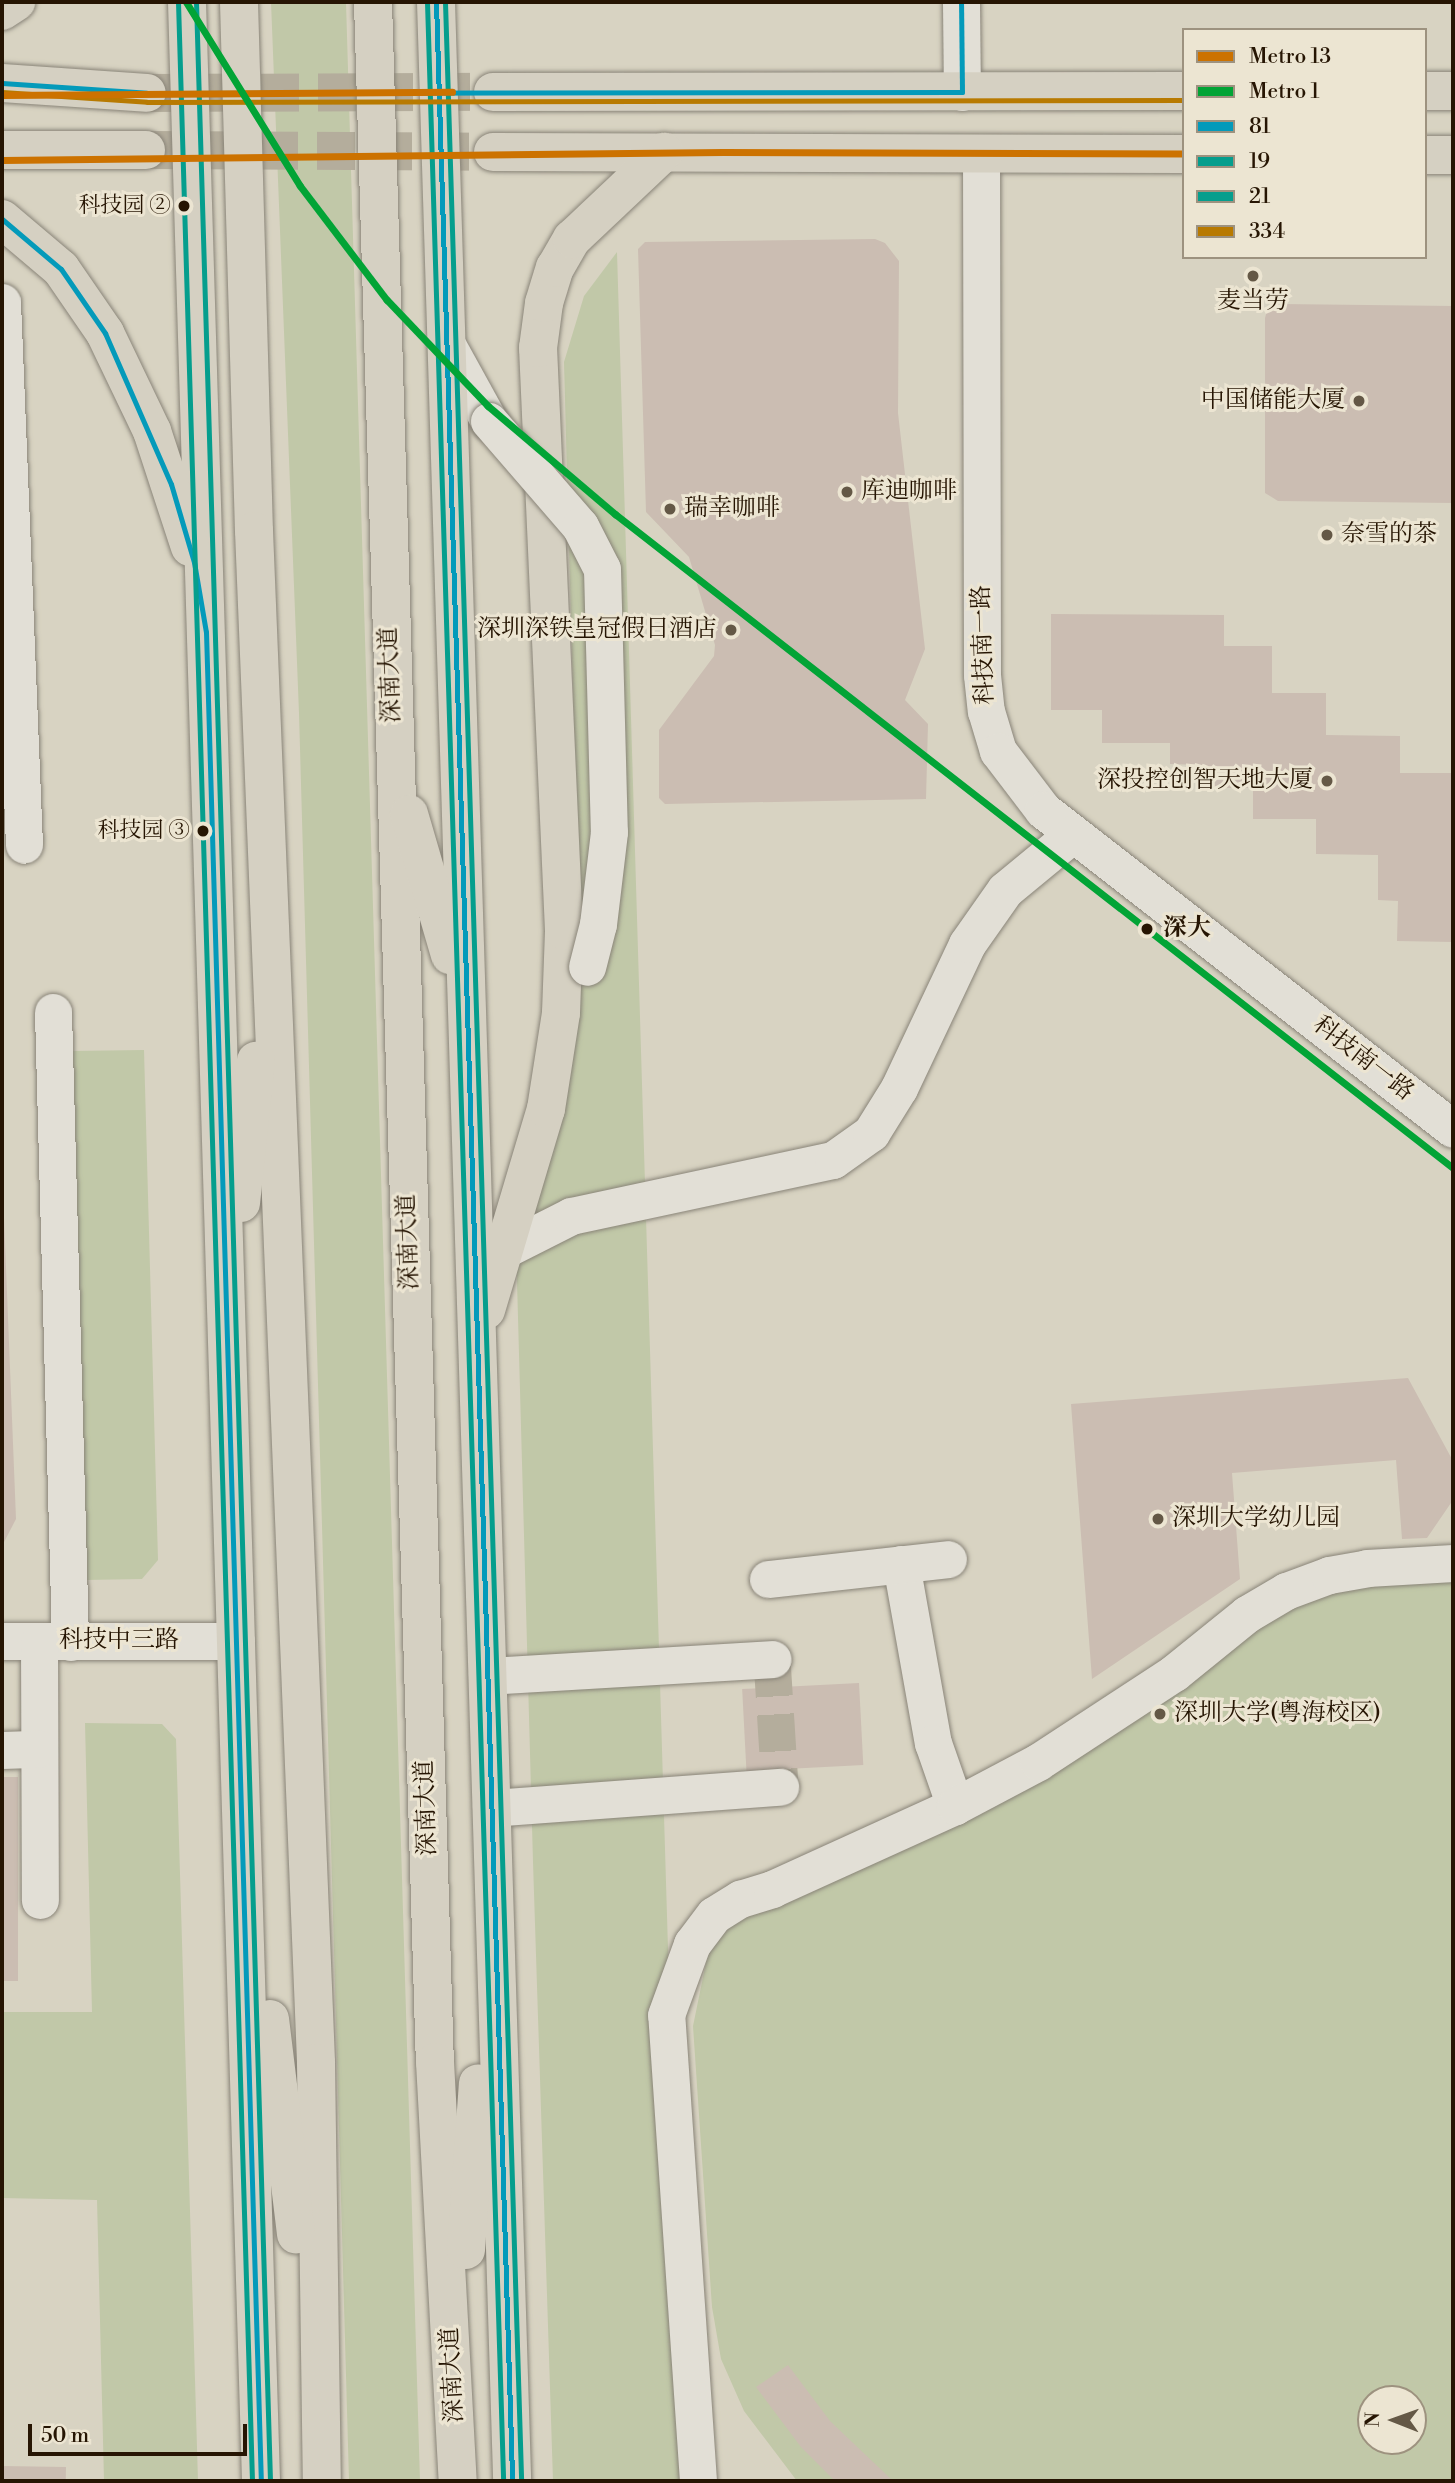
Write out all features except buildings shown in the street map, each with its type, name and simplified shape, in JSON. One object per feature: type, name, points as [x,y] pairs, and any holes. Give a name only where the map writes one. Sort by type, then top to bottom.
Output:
[{"type":"main road","points":[[2,11],[16,2]]},
{"type":"main road","points":[[187,2],[261,2481]]},
{"type":"main road","points":[[239,2],[270,930],[316,2063],[321,2481]]},
{"type":"main road","name":"深南大道","points":[[373,2],[435,2062],[458,2481]]},
{"type":"main road","points":[[436,2],[512,2481]]},
{"type":"main road","points":[[2,83],[147,93]]},
{"type":"main road","points":[[1427,91],[1453,91]]},
{"type":"main road","points":[[494,92],[1182,92]]},
{"type":"main road","points":[[2,150],[146,150]]},
{"type":"main road","points":[[494,152],[1182,154]]},
{"type":"main road","points":[[476,1342],[546,1109],[561,1013],[565,931],[538,348],[542,314],[555,268],[572,239],[664,152]]},
{"type":"main road","points":[[1427,155],[1453,155]]},
{"type":"main road","points":[[2,219],[61,269],[105,332],[171,484],[194,562],[206,632]]},
{"type":"main road","points":[[394,763],[466,1007]]},
{"type":"main road","points":[[226,1345],[270,930]]},
{"type":"main road","points":[[240,1774],[319,2417]]},
{"type":"main road","points":[[455,2410],[492,1867]]},
{"type":"street","points":[[961,2],[962,92]]},
{"type":"street","name":"科技南一路","points":[[981,153],[982,661],[986,712],[998,751],[1018,783],[1073,834],[1453,1129]]},
{"type":"street","points":[[2,302],[24,845]]},
{"type":"street","points":[[446,342],[489,421],[580,526],[602,569],[609,832],[598,925],[546,1109]]},
{"type":"street","points":[[504,1250],[571,1216],[833,1160],[861,1140],[899,1088],[974,933],[1005,890],[1073,834]]},
{"type":"street","points":[[40,1900],[39,1749],[55,1642],[53,1013]]},
{"type":"street","points":[[768,1579],[948,1559]]},
{"type":"street","points":[[698,2481],[665,2045],[666,2015],[676,1978],[692,1944],[714,1915],[740,1899],[955,1806],[1038,1762],[1174,1673],[1247,1614],[1286,1591],[1367,1567],[1453,1563]]},
{"type":"street","points":[[901,1564],[933,1743],[955,1806]]},
{"type":"street","name":"科技中三路","points":[[2,1642],[236,1641]]},
{"type":"street","points":[[487,1676],[772,1659]]},
{"type":"street","points":[[2,1749],[39,1749]]},
{"type":"street","points":[[491,1808],[780,1787]]},
{"type":"green space","points":[[271,2],[346,2],[420,2481],[349,2481],[299,713]]},
{"type":"green space","points":[[617,252],[684,2481],[553,2481],[533,1862],[516,1245],[578,878],[564,362],[584,296]]},
{"type":"green space","points":[[144,1050],[158,1560],[142,1579],[85,1580],[71,1051]]},
{"type":"green space","points":[[1453,1578],[1453,2481],[797,2481],[744,2411],[721,2359],[712,2307],[693,2026],[709,1948],[726,1924],[1346,1579]]},
{"type":"green space","points":[[85,1723],[162,1724],[176,1739],[198,2481],[104,2481],[97,2200],[2,2198],[2,2012],[92,2012]]},
{"type":"tunnel","points":[[147,93],[493,92]]},
{"type":"tunnel","points":[[146,150],[493,152]]},
{"type":"tunnel","points":[[772,1659],[780,1787]]},
{"type":"metro line","name":"1","points":[[186,2],[300,186],[387,300],[488,406],[615,514],[1453,1168]]},
{"type":"metro line","name":"13","points":[[2,95],[452,92]]},
{"type":"metro line","name":"13","points":[[2,160],[723,152],[1182,154]]},
{"type":"transit line","name":"19","points":[[178,2],[252,2481]]},
{"type":"transit line","name":"21","points":[[196,2],[270,2481]]},
{"type":"transit line","name":"19","points":[[427,2],[503,2481]]},
{"type":"transit line","name":"81","points":[[436,2],[512,2481]]},
{"type":"transit line","name":"21","points":[[445,2],[521,2481]]},
{"type":"transit line","name":"81","points":[[2,83],[147,93],[962,92],[961,2]]},
{"type":"transit line","name":"334","points":[[2,92],[147,102],[1182,100]]},
{"type":"transit line","name":"334","points":[[2,159],[186,159]]},
{"type":"transit line","name":"81","points":[[2,219],[61,269],[105,333],[171,484],[194,562],[206,632],[261,2481]]},
{"type":"place","name":"科技园 ②","points":[[184,206]]},
{"type":"place","name":"麦当劳","points":[[1253,276]]},
{"type":"place","name":"中国储能大厦","points":[[1359,401]]},
{"type":"place","name":"库迪咖啡","points":[[847,492]]},
{"type":"place","name":"瑞幸咖啡","points":[[670,509]]},
{"type":"place","name":"奈雪的茶","points":[[1327,535]]},
{"type":"place","name":"深圳深铁皇冠假日酒店","points":[[731,630]]},
{"type":"place","name":"深投控创智天地大厦","points":[[1327,781]]},
{"type":"place","name":"科技园 ③","points":[[203,831]]},
{"type":"place","name":"深大","points":[[1147,929]]},
{"type":"place","name":"深圳大学幼儿园","points":[[1158,1519]]},
{"type":"place","name":"深圳大学(粤海校区)","points":[[1160,1714]]}]
